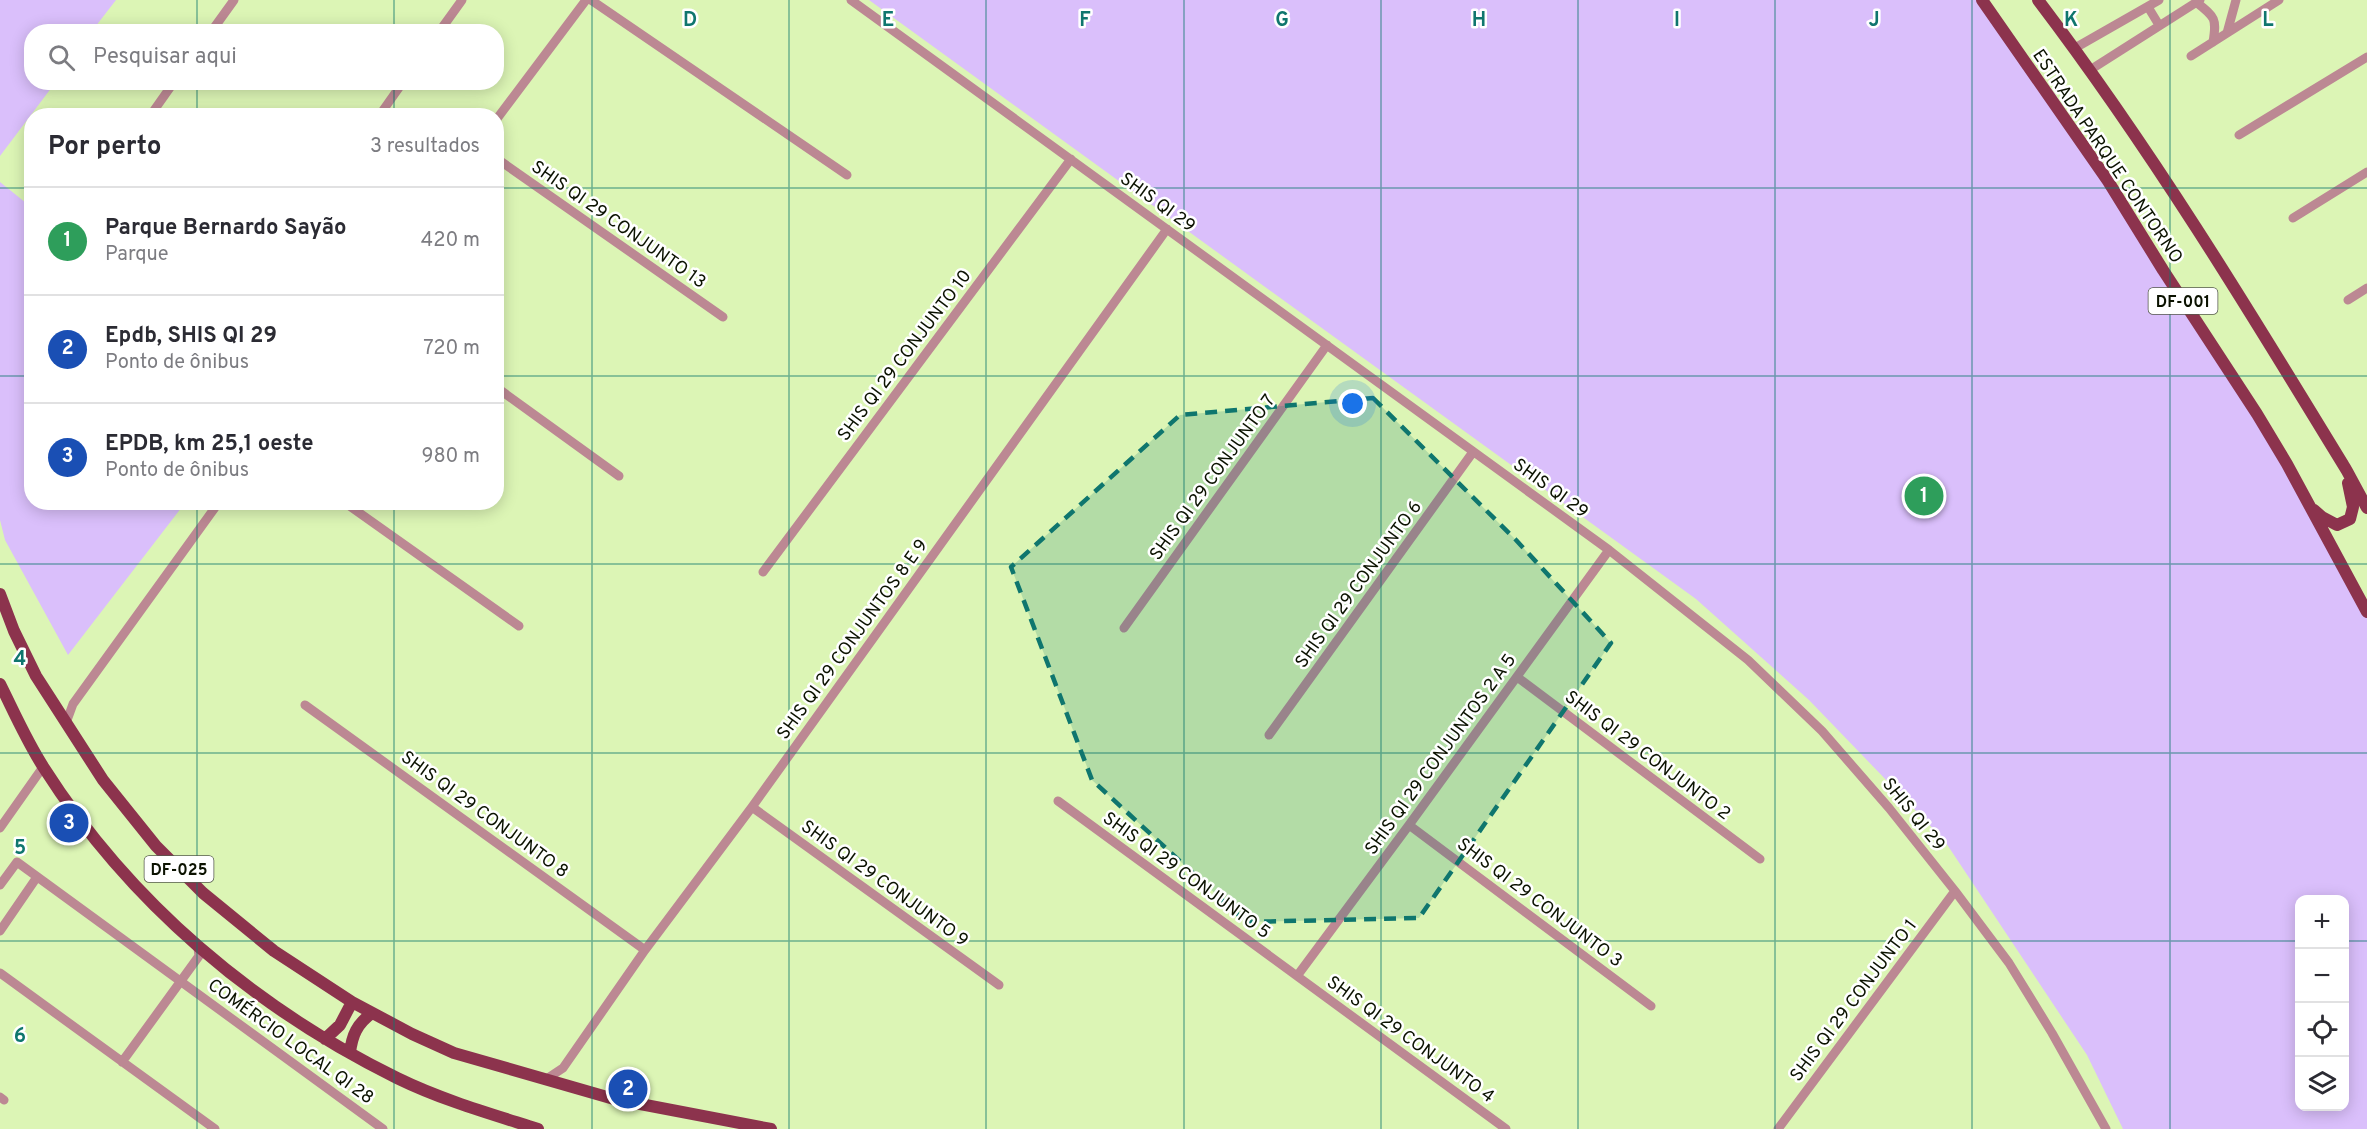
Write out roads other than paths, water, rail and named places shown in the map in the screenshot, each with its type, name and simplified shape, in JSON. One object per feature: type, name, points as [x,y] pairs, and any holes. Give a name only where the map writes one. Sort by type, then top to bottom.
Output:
[{"type":"main road","name":"ESTRADA PARQUE CONTORNO","points":[[1982,0],[2108,181],[2257,414],[2367,612]]},
{"type":"main road","name":"ESTRADA PARQUE CONTORNO","points":[[2038,0],[2075,48],[2212,249],[2347,471],[2367,508]]},
{"type":"main road","points":[[2307,502],[2322,517],[2337,525],[2350,519],[2353,507],[2347,471]]},
{"type":"main road","name":"DF-025","points":[[0,594],[14,631],[36,676],[110,789],[156,846],[203,893],[274,951],[352,1002],[454,1053],[614,1099],[771,1129]]},
{"type":"main road","name":"DF-025","points":[[0,684],[44,767],[90,832],[136,886],[201,953],[265,1000],[350,1053],[399,1079],[466,1106],[538,1129]]},
{"type":"main road","points":[[325,1038],[340,1025],[352,1002]]},
{"type":"main road","points":[[350,1053],[351,1039],[356,1029],[361,1021],[372,1013]]},
{"type":"street","points":[[217,24],[234,0]]},
{"type":"street","points":[[445,24],[462,0]]},
{"type":"street","points":[[504,109],[585,0]]},
{"type":"street","points":[[591,0],[847,175]]},
{"type":"street","name":"SHIS QI 29","points":[[851,0],[1609,550],[1748,660],[1822,731],[1890,808],[1955,891],[2009,963],[2106,1129]]},
{"type":"street","points":[[2075,48],[2159,0]]},
{"type":"street","points":[[2227,33],[2236,0]]},
{"type":"street","points":[[2191,56],[2279,0]]},
{"type":"street","points":[[2090,70],[2192,2],[2214,17],[2216,23],[2213,42]]},
{"type":"street","points":[[2148,7],[2159,25]]},
{"type":"street","points":[[2239,135],[2367,57]]},
{"type":"street","points":[[156,108],[168,90]]},
{"type":"street","points":[[385,108],[397,90]]},
{"type":"street","name":"SHIS QI 29 CONJUNTO 10","points":[[763,572],[1071,159]]},
{"type":"street","name":"SHIS QI 29 CONJUNTO 13","points":[[504,164],[723,317]]},
{"type":"street","points":[[2293,218],[2367,172]]},
{"type":"street","name":"SHIS QI 29 CONJUNTOS 8 E 9","points":[[545,1080],[563,1068],[645,950],[752,807],[1167,229]]},
{"type":"street","points":[[2348,300],[2367,288]]},
{"type":"street","name":"SHIS QI 29 CONJUNTO 7","points":[[1124,628],[1327,345]]},
{"type":"street","points":[[504,393],[619,476]]},
{"type":"street","name":"SHIS QI 29 CONJUNTO 6","points":[[1269,735],[1473,452]]},
{"type":"street","points":[[66,723],[73,704],[213,510]]},
{"type":"street","points":[[355,510],[519,626]]},
{"type":"street","name":"SHIS QI 29 CONJUNTOS 2 A 5","points":[[1297,975],[1609,550]]},
{"type":"street","name":"SHIS QI 29 CONJUNTO 2","points":[[1516,677],[1761,859]]},
{"type":"street","points":[[57,708],[73,704]]},
{"type":"street","name":"SHIS QI 29 CONJUNTO 8","points":[[305,705],[645,950]]},
{"type":"street","points":[[0,828],[44,767]]},
{"type":"street","name":"SHIS QI 29 CONJUNTO 5","points":[[1058,801],[1297,975]]},
{"type":"street","name":"SHIS QI 29 CONJUNTO 9","points":[[752,807],[999,985]]},
{"type":"street","name":"SHIS QI 29 CONJUNTO 3","points":[[1409,825],[1651,1006]]},
{"type":"street","name":"COMÉRCIO LOCAL QI 28","points":[[0,885],[17,862],[383,1129]]},
{"type":"street","points":[[0,931],[37,877]]},
{"type":"street","name":"SHIS QI 29 CONJUNTO 1","points":[[1778,1129],[1955,891]]},
{"type":"street","name":"COMÉRCIO LOCAL QI 28","points":[[122,1062],[201,953]]},
{"type":"street","points":[[0,973],[215,1129]]},
{"type":"street","name":"SHIS QI 29 CONJUNTO 4","points":[[1297,975],[1506,1129]]},
{"type":"street","points":[[563,1068],[565,1086]]},
{"type":"place","name":"Parque Bernardo Sayão","points":[[1924,496]]},
{"type":"place","name":"EPDB, km 25,1 oeste","points":[[69,823]]},
{"type":"place","name":"Epdb, SHIS QI 29","points":[[628,1089]]}]
